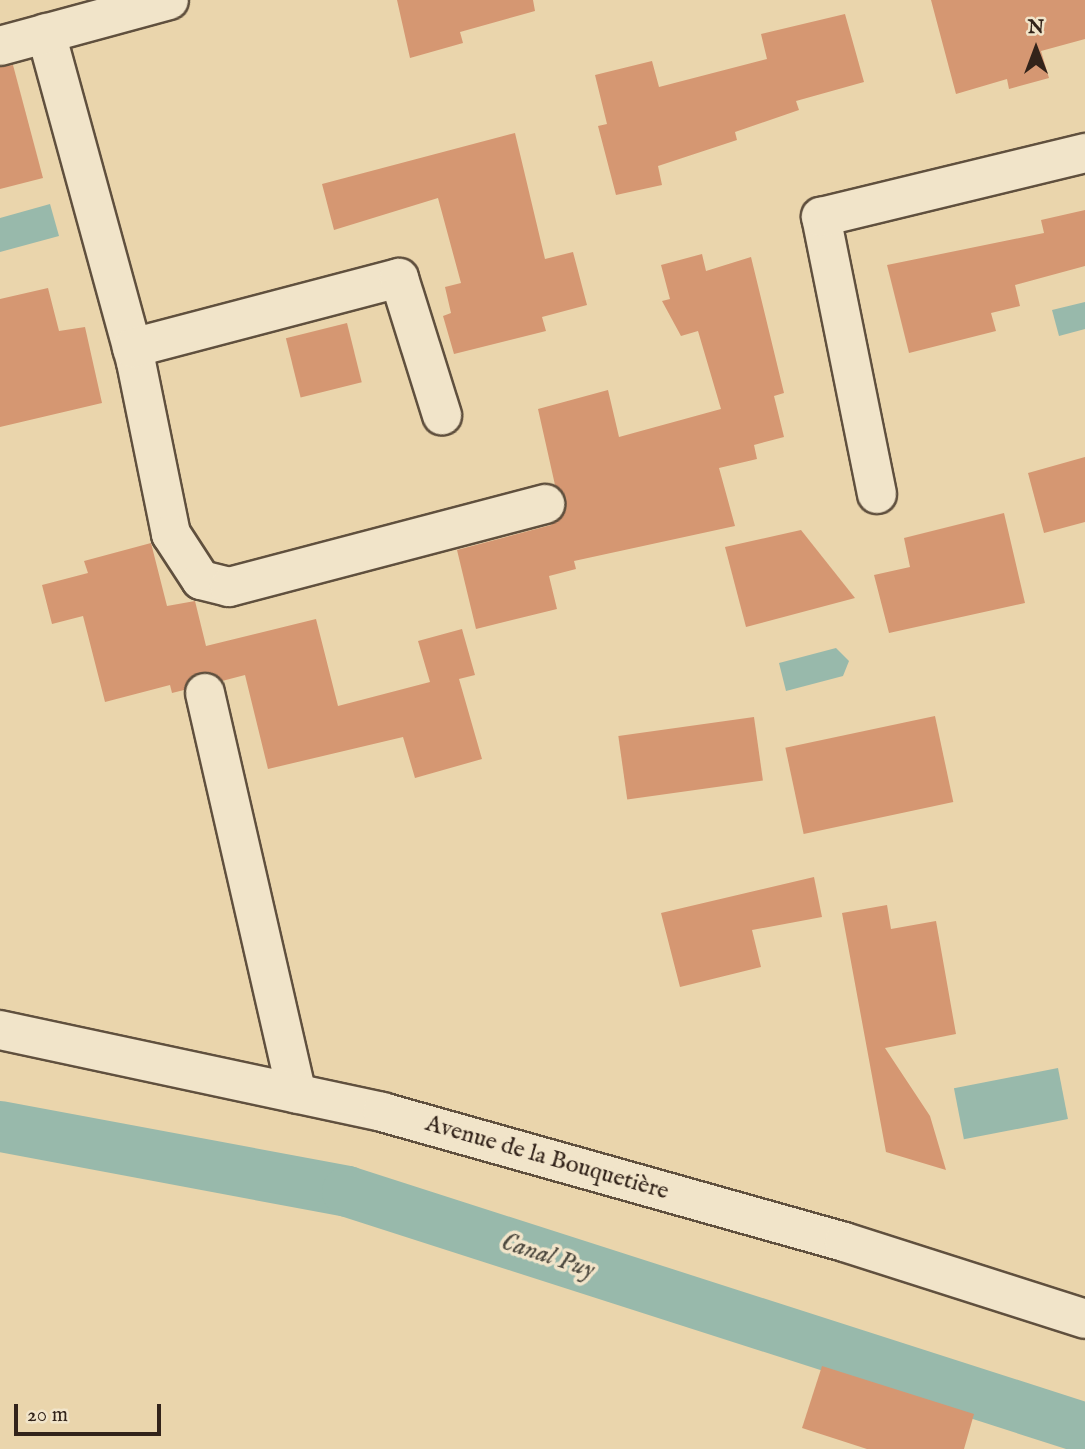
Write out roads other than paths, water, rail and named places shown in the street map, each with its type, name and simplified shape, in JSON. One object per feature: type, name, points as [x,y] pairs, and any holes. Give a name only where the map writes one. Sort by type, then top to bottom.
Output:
[{"type":"street","points":[[0,46],[169,0]]},
{"type":"street","points":[[46,33],[132,348],[171,534],[201,580],[229,587],[545,504]]},
{"type":"street","points":[[877,494],[821,217],[1085,153]]},
{"type":"street","points":[[132,348],[399,278],[407,288],[442,415]]},
{"type":"street","points":[[205,693],[297,1094]]},
{"type":"street","name":"Avenue de la Bouquetière","points":[[0,1030],[382,1112],[831,1238],[1085,1319]]},
{"type":"waterway","name":"Canal Puy","points":[[0,1126],[347,1191],[1085,1428]]}]
